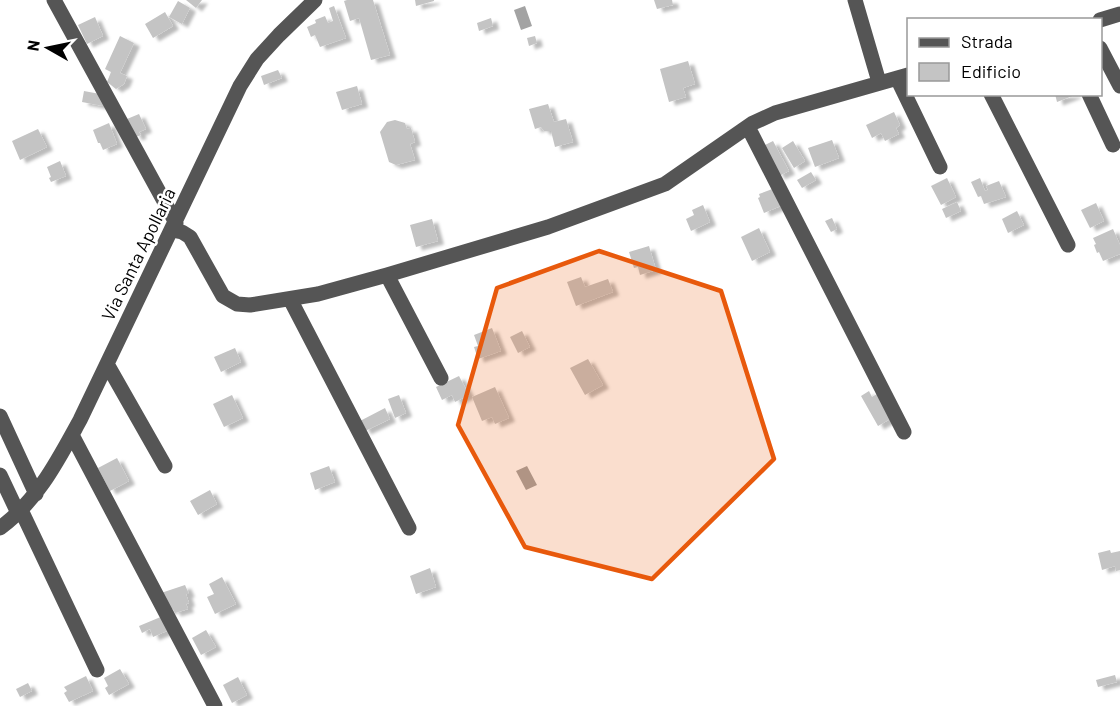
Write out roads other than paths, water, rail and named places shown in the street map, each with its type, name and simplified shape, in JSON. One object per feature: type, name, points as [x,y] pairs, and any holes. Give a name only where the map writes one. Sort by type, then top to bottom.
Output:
[{"type":"street","points":[[54,0],[174,227],[190,237],[223,296],[241,305],[318,294],[548,227],[651,190],[678,176],[748,127],[775,112],[903,76]]},
{"type":"street","name":"Via Santa Apollaria","points":[[0,528],[20,512],[36,494],[51,473],[72,435],[240,86],[257,59],[315,0]]},
{"type":"street","points":[[855,0],[879,82]]},
{"type":"street","points":[[1102,20],[1120,14]]},
{"type":"street","points":[[1102,50],[1120,86]]},
{"type":"street","points":[[911,96],[940,167]]},
{"type":"street","points":[[992,96],[1068,245]]},
{"type":"street","points":[[1090,96],[1113,145]]},
{"type":"street","points":[[748,127],[904,432]]},
{"type":"street","points":[[387,275],[441,378]]},
{"type":"street","points":[[290,299],[409,528]]},
{"type":"street","points":[[107,364],[165,466]]},
{"type":"street","points":[[0,416],[36,494]]},
{"type":"street","points":[[72,435],[215,706]]},
{"type":"street","points":[[0,475],[97,670]]}]
